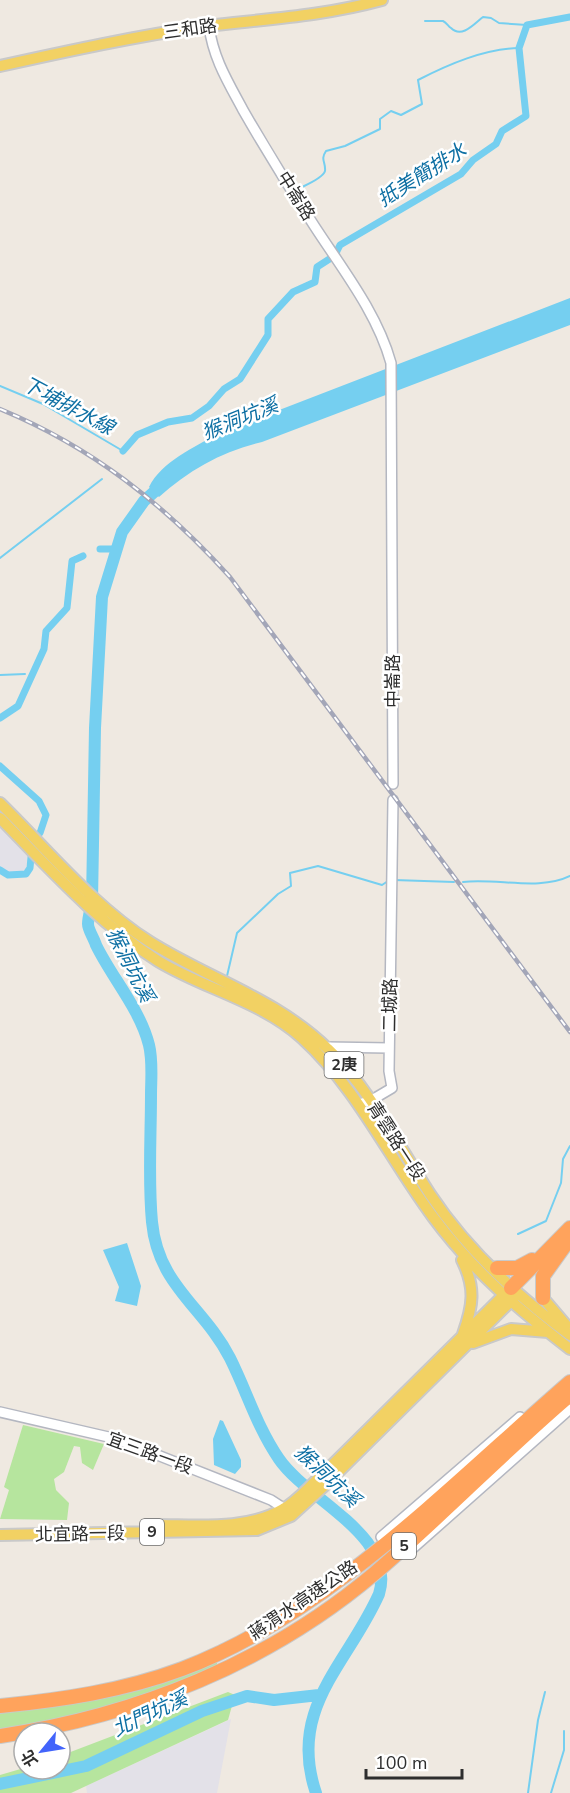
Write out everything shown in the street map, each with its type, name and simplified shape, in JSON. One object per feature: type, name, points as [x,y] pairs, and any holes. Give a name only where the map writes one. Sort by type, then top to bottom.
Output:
[{"type":"highway","points":[[493,1267],[510,1270],[524,1266],[568,1236]]},
{"type":"highway","points":[[511,1295],[568,1236]]},
{"type":"highway","points":[[543,1298],[543,1276],[568,1236]]},
{"type":"highway","name":"蔣渭水高速公路","points":[[0,1706],[59,1701],[122,1687],[181,1669],[244,1640],[303,1606],[366,1559],[570,1382]]},
{"type":"highway","name":"蔣渭水高速公路","points":[[0,1736],[68,1724],[102,1715],[193,1684],[219,1672],[314,1618],[375,1574],[570,1395]]},
{"type":"main road","name":"三和路","points":[[0,66],[147,35],[299,17],[382,0]]},
{"type":"main road","name":"青雲路一段","points":[[0,802],[112,912],[148,940],[185,963],[283,1012],[303,1025],[327,1047],[370,1101],[387,1137],[452,1242],[548,1332],[570,1348]]},
{"type":"main road","name":"青雲路一段","points":[[0,818],[65,884],[113,928],[173,969],[271,1015],[300,1036],[328,1064],[430,1194],[493,1267],[511,1295],[570,1335]]},
{"type":"main road","points":[[452,1242],[468,1272],[474,1291],[464,1341],[511,1329],[548,1332]]},
{"type":"main road","name":"9","points":[[292,1509],[511,1295]]},
{"type":"main road","points":[[543,1298],[570,1330]]},
{"type":"main road","name":"北宜路一段","points":[[0,1528],[245,1523],[292,1509]]},
{"type":"main road","name":"北宜路一段","points":[[0,1535],[257,1530],[292,1509]]},
{"type":"street","name":"中崙路","points":[[209,26],[211,44],[218,64],[282,175],[354,285],[378,329],[390,363],[393,784]]},
{"type":"street","name":"二城路","points":[[358,1104],[370,1101],[392,1088],[389,1048],[393,800]]},
{"type":"street","points":[[327,1047],[389,1048]]},
{"type":"street","points":[[381,1537],[570,1375]]},
{"type":"street","points":[[411,1550],[570,1409]]},
{"type":"street","name":"宜三路一段","points":[[0,1412],[117,1439],[292,1509]]},
{"type":"shaded area","points":[[0,825],[28,852],[26,869],[23,871],[10,873],[0,867]]},
{"type":"shaded area","points":[[231,1719],[217,1793],[87,1793],[86,1786]]},
{"type":"green space","points":[[23,1425],[104,1444],[93,1470],[82,1463],[80,1447],[74,1446],[64,1472],[54,1479],[56,1490],[69,1503],[67,1520],[0,1519],[9,1490],[4,1487]]},
{"type":"green space","points":[[217,1659],[217,1668],[103,1711],[52,1721],[12,1721],[12,1729],[0,1731],[0,1712]]},
{"type":"green space","points":[[228,1692],[235,1695],[228,1720],[71,1793],[0,1793],[0,1775],[12,1772],[12,1781],[72,1781],[72,1751]]},
{"type":"water","points":[[570,298],[570,325],[220,456],[182,478],[159,497],[149,487],[170,462],[217,434]]},
{"type":"water","points":[[127,1243],[141,1286],[137,1306],[115,1301],[119,1287],[103,1250]]},
{"type":"water","points":[[220,1420],[223,1421],[241,1460],[241,1467],[235,1474],[214,1465],[213,1439]]},
{"type":"waterway","points":[[425,21],[443,21],[455,31],[460,32],[468,29],[483,17],[491,18],[499,23],[527,25]]},
{"type":"waterway","name":"抵美簡排水","points":[[336,253],[340,245],[461,174],[473,160],[496,144],[502,131],[526,116],[519,48],[527,25],[570,17]]},
{"type":"waterway","points":[[300,188],[324,174],[323,157],[326,151],[345,146],[380,129],[380,119],[391,111],[401,115],[422,104],[418,80],[467,58],[493,51],[519,48]]},
{"type":"waterway","name":"抵美簡排水","points":[[123,451],[137,435],[168,422],[192,418],[209,406],[224,389],[240,379],[268,335],[268,319],[293,292],[315,282],[317,267],[331,258]]},
{"type":"waterway","name":"下埔排水線","points":[[0,386],[43,404],[123,451]]},
{"type":"waterway","name":"抵美簡排水","points":[[0,558],[102,479]]},
{"type":"waterway","name":"猴洞坑溪","points":[[164,483],[144,501],[122,532],[102,597],[95,728],[92,901],[88,926],[96,945],[139,1019],[149,1045],[152,1222],[156,1244],[163,1263],[172,1280],[208,1324],[230,1358],[258,1422],[279,1459],[292,1474],[363,1537],[375,1554],[381,1573],[379,1594],[325,1688],[315,1711],[309,1736],[309,1763],[316,1793]]},
{"type":"waterway","points":[[100,549],[115,549]]},
{"type":"waterway","points":[[0,718],[18,706],[44,649],[46,631],[67,608],[72,561],[83,556]]},
{"type":"waterway","points":[[30,674],[34,673]]},
{"type":"waterway","points":[[0,675],[25,674]]},
{"type":"waterway","points":[[0,766],[39,801],[46,815],[40,833]]},
{"type":"waterway","points":[[0,870],[8,875],[26,874],[30,868],[31,857]]},
{"type":"waterway","points":[[227,976],[237,933],[278,894],[291,886],[290,873],[318,866],[382,885],[388,881]]},
{"type":"waterway","points":[[463,882],[545,883],[570,876]]},
{"type":"waterway","points":[[394,880],[454,882]]},
{"type":"waterway","points":[[518,1234],[546,1221],[561,1183],[563,1159],[570,1146]]},
{"type":"waterway","points":[[528,1793],[538,1720],[545,1692]]},
{"type":"waterway","name":"北門坑溪","points":[[0,1784],[86,1766],[202,1711],[247,1696],[274,1700],[319,1695]]},
{"type":"waterway","points":[[551,1793],[564,1750],[564,1731]]},
{"type":"railway","points":[[0,409],[65,441],[125,480],[179,525],[230,577],[570,1032]]}]
